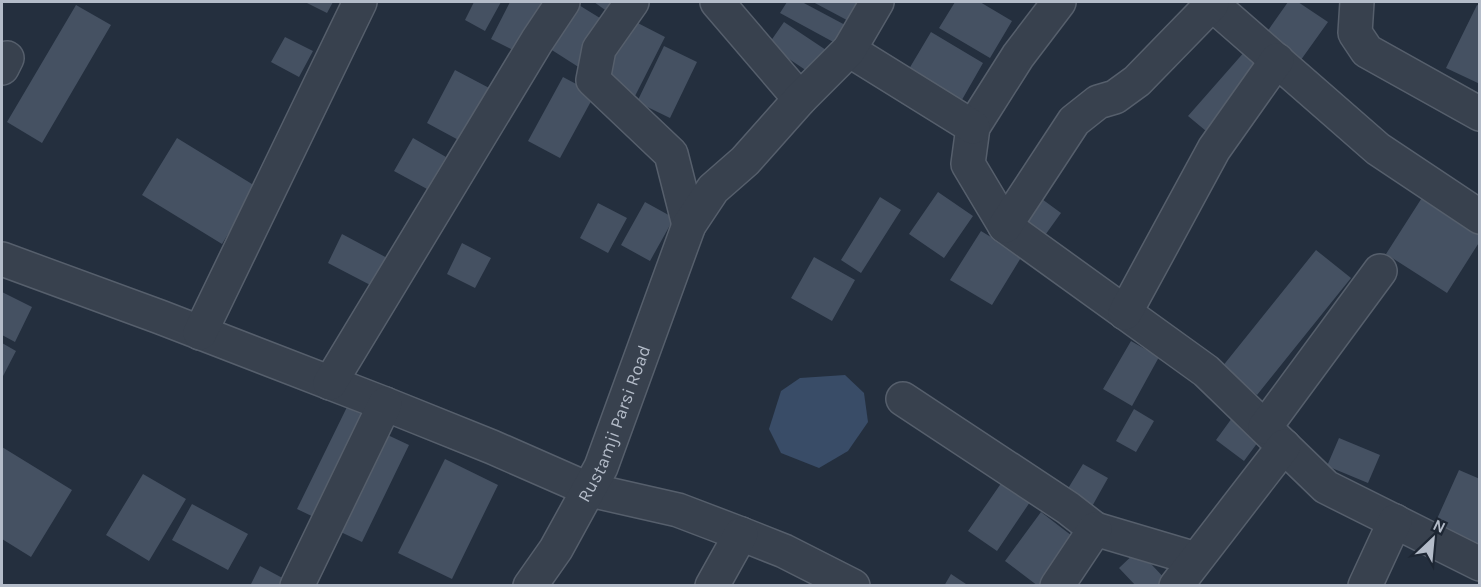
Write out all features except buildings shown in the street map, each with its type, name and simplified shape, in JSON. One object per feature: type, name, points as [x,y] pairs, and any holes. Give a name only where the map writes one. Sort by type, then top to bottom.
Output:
[{"type":"street","points":[[200,333],[360,2]]},
{"type":"street","points":[[330,383],[537,41],[563,2]]},
{"type":"street","points":[[632,2],[599,49],[593,80],[670,154],[684,239]]},
{"type":"street","points":[[717,2],[801,99]]},
{"type":"street","name":"Rustamji Parsi Road","points":[[530,585],[556,549],[601,467],[684,239],[713,189],[745,161],[849,50],[877,2]]},
{"type":"street","points":[[1059,2],[1018,56],[973,127],[968,164],[1005,226],[1206,371],[1326,487],[1479,564]]},
{"type":"street","points":[[1357,2],[1355,33],[1367,51],[1479,114]]},
{"type":"street","points":[[1005,226],[1074,122],[1098,102],[1115,97],[1137,81],[1213,3],[1378,149],[1479,217]]},
{"type":"street","points":[[849,50],[973,127]]},
{"type":"street","points":[[1125,313],[1214,149],[1277,60]]},
{"type":"street","points":[[2,259],[386,404],[590,490],[678,510],[741,534],[784,551],[844,583]]},
{"type":"street","points":[[1176,585],[1196,559],[1380,271]]},
{"type":"street","points":[[903,399],[1068,508],[1095,529],[1196,559]]},
{"type":"street","points":[[297,585],[386,404]]},
{"type":"street","points":[[1365,585],[1395,521]]},
{"type":"street","points":[[1057,585],[1095,529]]},
{"type":"street","points":[[712,585],[741,534]]},
{"type":"water","points":[[845,375],[864,393],[868,422],[848,451],[819,468],[781,453],[769,429],[781,391],[800,378]]}]
